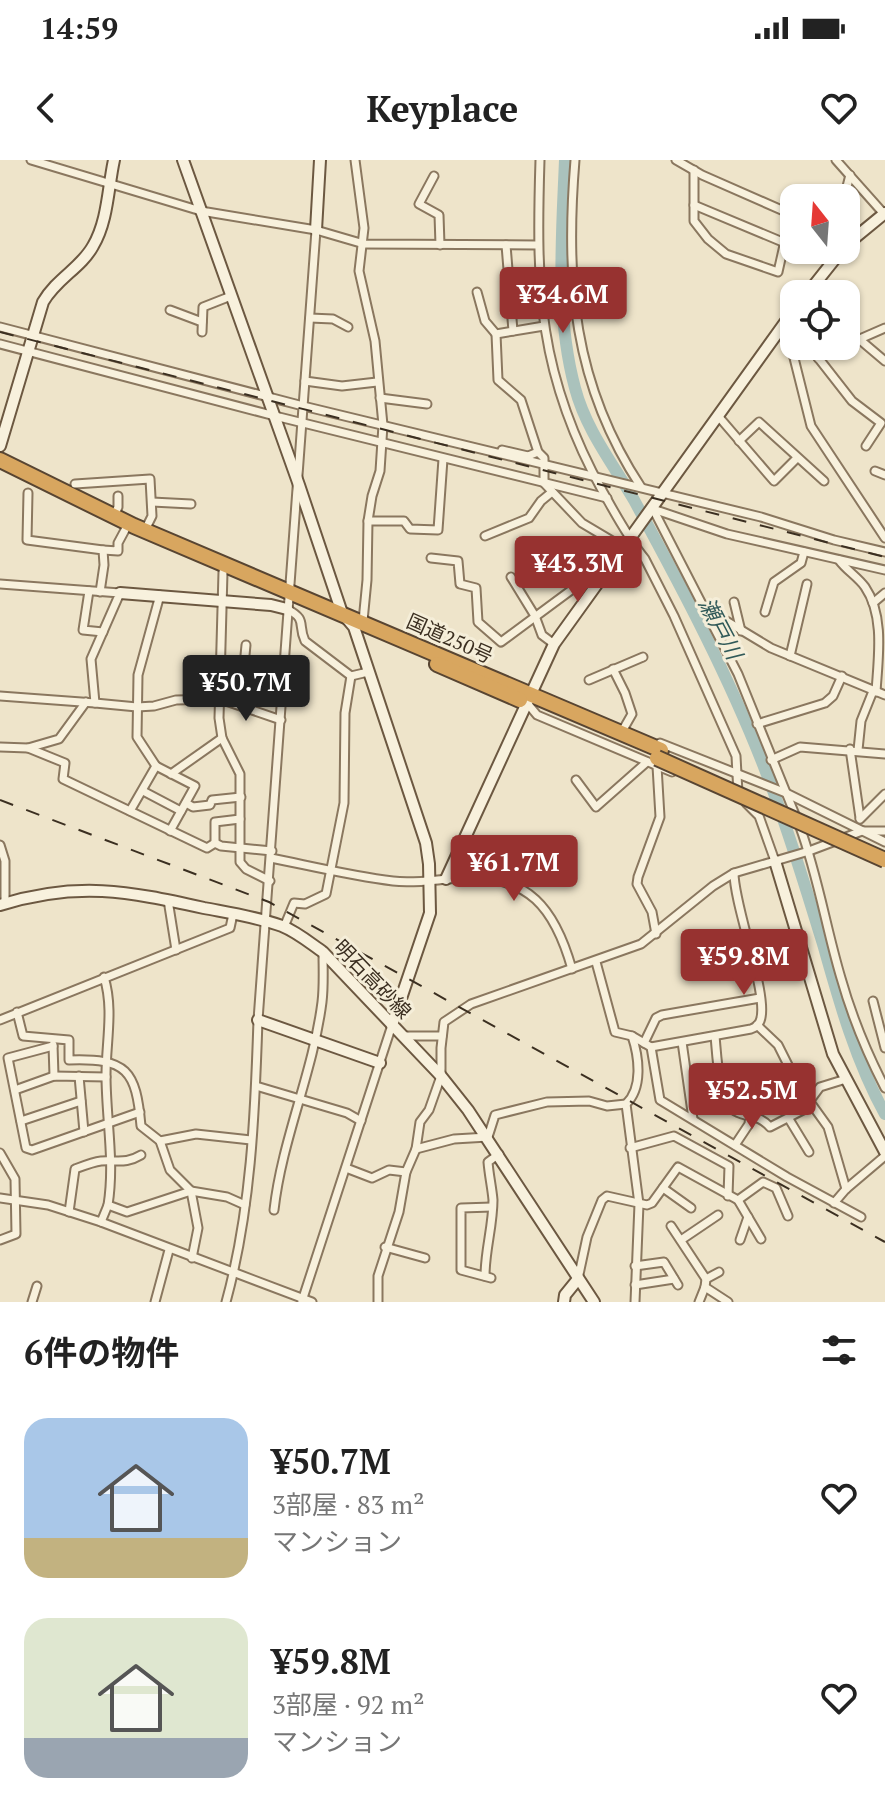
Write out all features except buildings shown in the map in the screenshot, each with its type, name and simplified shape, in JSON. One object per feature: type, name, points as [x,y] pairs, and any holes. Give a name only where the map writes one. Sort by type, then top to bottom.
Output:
[{"type":"highway","name":"国道250号","points":[[0,460],[288,600],[342,613],[358,624]]},
{"type":"highway","name":"国道250号","points":[[0,470],[125,530],[288,600],[358,624],[885,860]]},
{"type":"highway","name":"国道250号","points":[[656,759],[885,850]]},
{"type":"street","points":[[31,160],[201,211],[316,230],[364,244],[537,245]]},
{"type":"street","points":[[0,446],[43,302],[51,288],[94,246],[114,160]]},
{"type":"street","points":[[183,160],[342,613]]},
{"type":"street","points":[[226,1302],[245,1205],[256,1086],[258,1020],[299,485],[320,160]]},
{"type":"street","points":[[302,1300],[430,913],[426,843],[368,672],[358,624],[367,580],[368,521],[380,471],[383,425],[375,341],[359,271],[364,244],[362,198],[355,160]]},
{"type":"street","points":[[540,160],[537,245],[544,326],[560,397],[627,545]]},
{"type":"street","points":[[575,160],[572,261],[584,365],[593,396],[616,450],[641,488]]},
{"type":"street","points":[[676,160],[780,209]]},
{"type":"street","points":[[836,160],[885,212],[885,224]]},
{"type":"street","points":[[694,170],[694,221],[708,239],[726,254],[778,272],[780,264]]},
{"type":"street","points":[[848,184],[850,175]]},
{"type":"street","points":[[434,176],[419,204],[439,215],[440,245]]},
{"type":"street","points":[[694,205],[780,241]]},
{"type":"street","points":[[860,233],[885,212]]},
{"type":"street","points":[[506,245],[513,331]]},
{"type":"street","points":[[818,280],[830,264]]},
{"type":"street","points":[[477,292],[485,321],[496,334],[498,380],[521,400],[538,452],[544,458],[544,483],[582,523],[627,545],[645,559],[736,756],[740,775],[739,799]]},
{"type":"street","points":[[202,332],[203,307],[231,296]]},
{"type":"street","points":[[170,310],[202,322]]},
{"type":"street","points":[[310,318],[333,319],[348,327]]},
{"type":"street","points":[[496,334],[544,326]]},
{"type":"street","points":[[0,327],[303,406],[761,517],[885,552]]},
{"type":"street","points":[[860,339],[885,328]]},
{"type":"street","points":[[446,879],[554,644],[780,337]]},
{"type":"street","points":[[860,340],[885,361]]},
{"type":"street","points":[[0,344],[443,459],[607,498]]},
{"type":"street","points":[[797,360],[811,426],[885,538]]},
{"type":"street","points":[[820,360],[852,401],[883,425],[866,446]]},
{"type":"street","points":[[305,381],[342,386],[377,382]]},
{"type":"street","points":[[380,398],[427,404]]},
{"type":"street","points":[[719,417],[774,481],[797,458]]},
{"type":"street","points":[[739,441],[759,422],[824,481]]},
{"type":"street","points":[[502,450],[528,456],[538,452]]},
{"type":"street","points":[[368,521],[404,521],[410,529],[438,530],[443,459]]},
{"type":"street","points":[[875,471],[885,475]]},
{"type":"street","points":[[75,484],[150,479],[152,516],[145,530]]},
{"type":"street","points":[[485,536],[529,518],[552,492]]},
{"type":"street","points":[[28,493],[27,540],[118,551],[118,543],[125,530]]},
{"type":"street","points":[[114,516],[118,496]]},
{"type":"street","points":[[152,502],[191,504]]},
{"type":"street","points":[[653,509],[727,534],[885,570]]},
{"type":"street","points":[[653,509],[738,674],[800,827],[841,977],[867,1052],[885,1088]]},
{"type":"street","points":[[100,592],[103,550]]},
{"type":"street","points":[[765,612],[774,582],[801,563],[804,552]]},
{"type":"street","points":[[431,558],[458,561],[460,584],[476,588],[478,622],[501,642],[601,568],[609,567]]},
{"type":"street","points":[[838,559],[864,585],[873,603],[882,646],[878,693],[861,721],[854,750],[859,829]]},
{"type":"street","points":[[223,572],[222,738],[240,774],[240,862],[246,869],[270,881]]},
{"type":"street","points":[[511,577],[535,616],[542,635],[554,644]]},
{"type":"street","points":[[0,584],[222,600],[288,600]]},
{"type":"street","points":[[790,656],[807,584]]},
{"type":"street","points":[[89,591],[83,630],[103,632]]},
{"type":"street","points":[[0,747],[28,748],[59,739],[90,703],[91,659],[120,593]]},
{"type":"street","points":[[873,603],[885,593]]},
{"type":"street","points":[[160,595],[138,675],[137,737],[156,766],[195,786],[170,831]]},
{"type":"street","points":[[288,600],[299,615],[305,641],[351,676]]},
{"type":"street","points":[[734,602],[741,631]]},
{"type":"street","points":[[706,609],[790,656],[878,693]]},
{"type":"street","points":[[237,703],[246,645]]},
{"type":"street","points":[[589,680],[643,657]]},
{"type":"street","points":[[613,669],[632,714],[624,728]]},
{"type":"street","points":[[351,676],[368,672]]},
{"type":"street","points":[[284,927],[294,903],[305,904],[326,894],[344,803],[345,713],[351,676]]},
{"type":"street","points":[[757,724],[825,703],[833,696],[842,676]]},
{"type":"street","points":[[529,699],[547,695],[786,793],[885,842]]},
{"type":"street","points":[[0,696],[137,707],[176,700],[220,699],[281,720]]},
{"type":"street","points":[[171,774],[222,738]]},
{"type":"street","points":[[771,760],[800,747],[885,754]]},
{"type":"street","points":[[28,748],[65,763],[63,779],[207,848],[215,843]]},
{"type":"street","points":[[576,780],[596,807],[656,759]]},
{"type":"street","points":[[656,759],[739,799],[756,812],[776,861],[833,1054],[885,1154],[834,1203]]},
{"type":"street","points":[[656,759],[660,817],[637,884],[652,912],[656,934]]},
{"type":"street","points":[[130,811],[156,766]]},
{"type":"street","points":[[143,791],[181,811]]},
{"type":"street","points":[[860,818],[885,794]]},
{"type":"street","points":[[186,803],[193,807],[210,805],[212,800],[241,797]]},
{"type":"street","points":[[215,843],[215,822],[240,819]]},
{"type":"street","points":[[800,827],[885,867]]},
{"type":"street","points":[[378,1302],[378,1276],[385,1247],[399,1212],[420,1122],[429,1110],[441,1076],[444,1022],[471,1004],[641,944],[713,886],[734,873],[809,851],[859,829],[885,831]]},
{"type":"street","points":[[215,843],[395,881],[496,880],[527,892],[542,904],[557,926],[572,969]]},
{"type":"street","points":[[0,845],[5,861],[3,904]]},
{"type":"street","points":[[596,962],[615,1032],[632,1036],[648,1045],[751,1029],[762,1016],[756,972],[738,904],[734,873]]},
{"type":"street","name":"明石高砂線","points":[[3,904],[61,891],[122,891],[284,927],[323,952],[441,1076],[488,1137],[594,1302]]},
{"type":"street","points":[[168,900],[176,950]]},
{"type":"street","points":[[0,1020],[230,928],[233,914]]},
{"type":"street","points":[[274,1210],[277,1181],[315,1040],[322,1001],[323,952]]},
{"type":"street","points":[[101,1222],[108,1205],[112,1180],[106,1077],[110,996],[104,977]]},
{"type":"street","points":[[760,998],[656,1018],[648,1045],[660,1100],[861,1217]]},
{"type":"street","points":[[867,1052],[885,1047],[873,1001]]},
{"type":"street","points":[[17,1012],[23,1036],[53,1042]]},
{"type":"street","points":[[258,1020],[380,1063]]},
{"type":"street","points":[[757,1025],[778,1045],[795,1079],[814,1093]]},
{"type":"street","points":[[402,1036],[442,1036]]},
{"type":"street","points":[[632,1036],[637,1052],[637,1089],[626,1104],[639,1204],[635,1302]]},
{"type":"street","points":[[715,1036],[723,1094],[734,1110],[762,1119],[770,1127],[789,1119],[828,1083],[846,1079]]},
{"type":"street","points":[[140,1112],[32,1150],[26,1148],[8,1058],[53,1042],[69,1040],[69,1060],[101,1059],[131,1076],[138,1093],[140,1112],[141,1126],[160,1141],[170,1170],[191,1191],[198,1228],[192,1258]]},
{"type":"street","points":[[53,1042],[54,1076]]},
{"type":"street","points":[[682,1042],[693,1119]]},
{"type":"street","points":[[0,1074],[11,1072]]},
{"type":"street","points":[[15,1090],[54,1076],[106,1077]]},
{"type":"street","points":[[79,1076],[84,1132]]},
{"type":"street","points":[[256,1086],[347,1113],[361,1121]]},
{"type":"street","points":[[21,1121],[81,1101]]},
{"type":"street","points":[[416,1149],[454,1139],[488,1137],[493,1118],[499,1113],[547,1102],[589,1101],[607,1106],[626,1104]]},
{"type":"street","points":[[810,1102],[828,1127],[846,1189]]},
{"type":"street","points":[[735,1145],[749,1124],[750,1115]]},
{"type":"street","points":[[789,1119],[809,1152]]},
{"type":"street","points":[[160,1141],[196,1134],[251,1140]]},
{"type":"street","points":[[630,1148],[674,1136],[729,1166],[728,1196]]},
{"type":"street","points":[[0,1153],[15,1179],[16,1234],[0,1240]]},
{"type":"street","points":[[492,1207],[461,1208],[461,1270],[488,1277],[485,1253],[489,1245],[492,1207],[488,1162],[499,1154]]},
{"type":"street","points":[[69,1212],[75,1169],[100,1161],[130,1161],[141,1155]]},
{"type":"street","points":[[564,1302],[565,1295],[578,1279],[587,1237],[602,1200],[607,1196],[639,1204],[652,1203],[678,1167],[738,1200],[761,1239]]},
{"type":"street","points":[[346,1168],[372,1178],[389,1170],[406,1172]]},
{"type":"street","points":[[738,1200],[763,1182],[776,1188],[788,1216]]},
{"type":"street","points":[[663,1188],[691,1208]]},
{"type":"street","points":[[108,1205],[127,1212],[191,1191],[227,1197],[245,1205]]},
{"type":"street","points":[[0,1198],[48,1205],[101,1222],[312,1302]]},
{"type":"street","points":[[681,1240],[718,1215]]},
{"type":"street","points":[[740,1240],[748,1217]]},
{"type":"street","points":[[671,1226],[706,1283],[728,1302]]},
{"type":"street","points":[[385,1247],[425,1258]]},
{"type":"street","points":[[155,1302],[169,1250]]},
{"type":"street","points":[[635,1266],[664,1262],[676,1282],[635,1285]]},
{"type":"street","points":[[699,1302],[706,1283],[719,1272]]},
{"type":"street","points":[[32,1302],[37,1286]]},
{"type":"waterway","name":"瀬戸川","points":[[565,160],[562,303],[569,360],[580,403],[593,432],[634,500],[687,600],[752,737],[789,836],[849,1031],[865,1074],[885,1114]]},
{"type":"railway","points":[[0,332],[885,557]]},
{"type":"railway","points":[[0,800],[269,902],[885,1242]]}]
